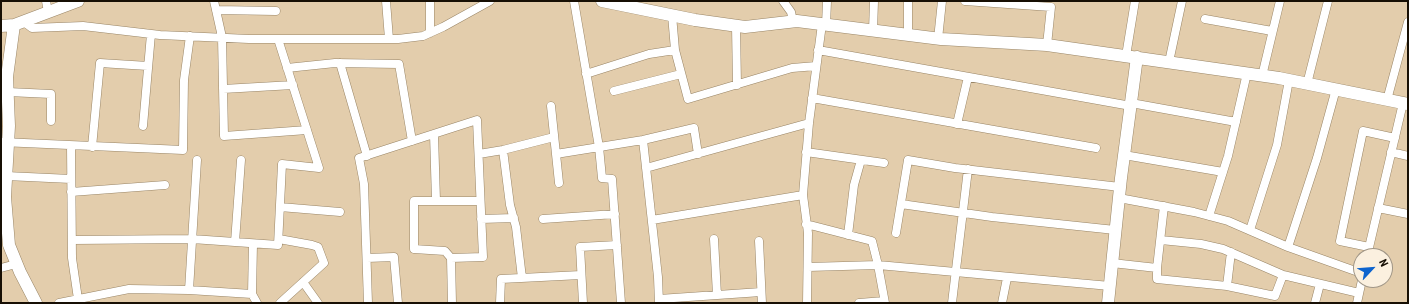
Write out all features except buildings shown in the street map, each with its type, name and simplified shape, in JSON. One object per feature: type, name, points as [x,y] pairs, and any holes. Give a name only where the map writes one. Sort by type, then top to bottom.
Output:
[{"type":"street","points":[[36,303],[16,264],[5,235],[5,106],[8,92],[5,68],[19,24],[47,7],[78,1]]},
{"type":"street","points":[[214,1],[222,37],[224,136],[307,130]]},
{"type":"street","points":[[386,1],[389,39]]},
{"type":"street","points":[[430,1],[430,33]]},
{"type":"street","points":[[1,26],[19,24],[32,28],[83,26],[151,34],[278,39],[389,39],[423,36],[443,27],[490,1]]},
{"type":"street","points":[[574,1],[599,147],[602,178],[612,179],[621,303]]},
{"type":"street","points":[[602,1],[672,15],[745,27],[794,22],[824,24],[938,39],[1047,45],[1290,80],[1406,104],[1395,138],[1369,247],[1340,241],[1363,131],[1395,138]]},
{"type":"street","points":[[783,1],[791,12],[794,22]]},
{"type":"street","points":[[807,303],[808,233],[802,195],[818,50],[824,24],[827,1]]},
{"type":"street","points":[[874,1],[874,31]]},
{"type":"street","points":[[908,1],[908,35]]},
{"type":"street","points":[[938,39],[942,1]]},
{"type":"street","points":[[966,1],[1045,4],[1051,7],[1047,45]]},
{"type":"street","points":[[1108,303],[1119,193],[1131,105],[1135,1]]},
{"type":"street","points":[[1169,62],[1182,1]]},
{"type":"street","points":[[1262,76],[1280,1]]},
{"type":"street","points":[[1307,84],[1328,1]]},
{"type":"street","points":[[216,10],[276,11]]},
{"type":"street","points":[[672,15],[675,50],[688,99],[792,68],[816,66]]},
{"type":"street","points":[[1205,19],[1272,31]]},
{"type":"street","points":[[1387,100],[1408,22]]},
{"type":"street","points":[[736,26],[736,85]]},
{"type":"street","points":[[143,126],[151,34]]},
{"type":"street","points":[[5,142],[182,150],[184,80],[190,36]]},
{"type":"street","points":[[72,240],[192,239],[278,245],[282,164],[319,168],[278,39]]},
{"type":"street","points":[[586,74],[649,54],[675,50]]},
{"type":"street","points":[[818,50],[1236,122]]},
{"type":"street","points":[[92,147],[100,63],[148,66]]},
{"type":"street","points":[[287,68],[340,63],[399,64],[412,141]]},
{"type":"street","points":[[340,63],[367,156]]},
{"type":"street","points":[[614,91],[682,74]]},
{"type":"street","points":[[1209,216],[1223,172],[1247,74]]},
{"type":"street","points":[[957,124],[968,77]]},
{"type":"street","points":[[1250,230],[1277,145],[1290,80]]},
{"type":"street","points":[[223,89],[293,86]]},
{"type":"street","points":[[1288,247],[1317,158],[1336,89]]},
{"type":"street","points":[[8,92],[51,94],[51,120]]},
{"type":"street","points":[[812,98],[1096,148]]},
{"type":"street","points":[[551,106],[559,183]]},
{"type":"street","points":[[368,303],[364,184],[359,158],[477,120],[483,257],[451,258]]},
{"type":"street","points":[[646,168],[809,123]]},
{"type":"street","points":[[556,154],[643,140],[694,128],[698,154]]},
{"type":"street","points":[[434,134],[436,201]]},
{"type":"street","points":[[479,154],[503,150],[554,137]]},
{"type":"street","points":[[643,140],[658,277],[659,301],[761,292]]},
{"type":"street","points":[[71,146],[72,258],[78,299]]},
{"type":"street","points":[[503,150],[510,205],[516,227],[522,278]]},
{"type":"street","points":[[806,152],[884,163]]},
{"type":"street","points":[[1392,152],[1408,156]]},
{"type":"street","points":[[1124,155],[1223,172]]},
{"type":"street","points":[[189,290],[197,160]]},
{"type":"street","points":[[235,242],[241,160]]},
{"type":"street","points":[[848,235],[854,185],[861,160]]},
{"type":"street","points":[[896,233],[908,160],[1119,193],[1164,206],[1228,221],[1288,247],[1353,269]]},
{"type":"street","points":[[952,303],[968,169]]},
{"type":"street","points":[[4,180],[71,179]]},
{"type":"street","points":[[71,192],[166,186]]},
{"type":"street","points":[[652,220],[802,195]]},
{"type":"street","points":[[452,303],[451,258],[445,251],[414,249],[414,201],[480,201]]},
{"type":"street","points":[[901,204],[1116,230]]},
{"type":"street","points":[[280,206],[340,212]]},
{"type":"street","points":[[1164,206],[1157,268],[1158,279],[1227,286],[1275,296],[1283,275]]},
{"type":"street","points":[[1378,208],[1408,214]]},
{"type":"street","points":[[543,219],[615,214]]},
{"type":"street","points":[[481,219],[514,218]]},
{"type":"street","points":[[806,224],[872,241],[878,265],[884,302],[858,303]]},
{"type":"street","points":[[279,239],[318,247],[324,263],[280,303]]},
{"type":"street","points":[[714,239],[717,295]]},
{"type":"street","points":[[1161,240],[1201,244],[1223,249],[1283,275],[1359,293]]},
{"type":"street","points":[[759,241],[762,303]]},
{"type":"street","points":[[253,244],[252,294],[256,303]]},
{"type":"street","points":[[583,303],[580,247],[617,245]]},
{"type":"street","points":[[1227,286],[1231,252]]},
{"type":"street","points":[[367,258],[394,257],[398,303]]},
{"type":"street","points":[[1112,263],[1157,268]]},
{"type":"street","points":[[1,268],[16,264]]},
{"type":"street","points":[[808,267],[878,265],[1007,278],[1110,286]]},
{"type":"street","points":[[500,303],[501,279],[581,276]]},
{"type":"street","points":[[1002,303],[1007,278]]},
{"type":"street","points":[[303,282],[318,303]]},
{"type":"street","points":[[1315,303],[1320,284]]},
{"type":"street","points":[[1357,303],[1360,288]]},
{"type":"street","points":[[59,303],[129,289],[189,290],[252,294]]}]
